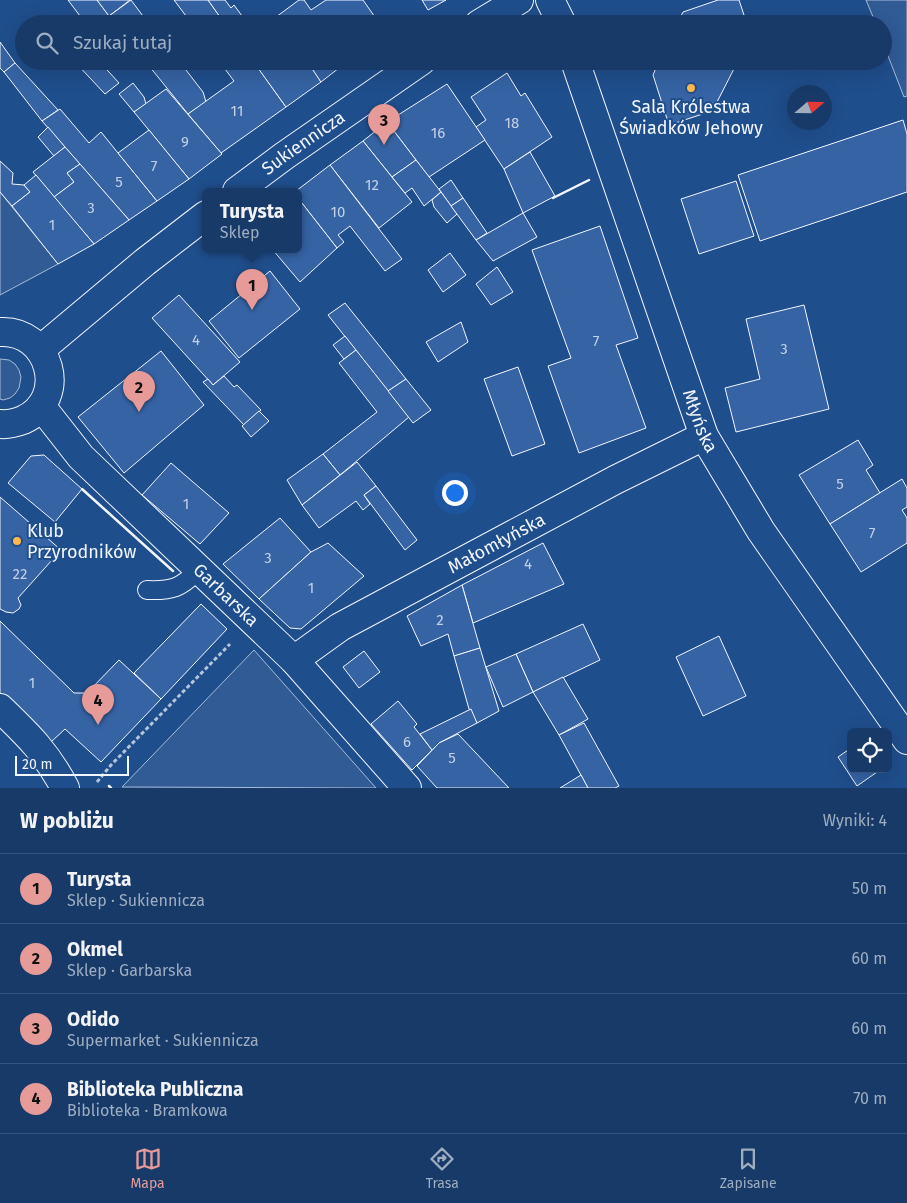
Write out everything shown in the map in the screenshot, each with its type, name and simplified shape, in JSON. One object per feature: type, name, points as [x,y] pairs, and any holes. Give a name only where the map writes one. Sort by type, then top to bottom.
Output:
[{"type":"street","points":[[494,15],[519,0]]},
{"type":"street","points":[[550,0],[558,15]]},
{"type":"street","name":"Sukiennicza","points":[[241,188],[408,70]]},
{"type":"street","name":"Młyńska","points":[[578,70],[704,436],[762,531],[907,740]]},
{"type":"street","points":[[40,350],[145,262],[202,218]]},
{"type":"street","points":[[0,332],[9,332],[28,339],[40,350],[48,366],[50,382],[48,392],[41,406],[28,417],[5,429]]},
{"type":"street","name":"Garbarska","points":[[41,406],[81,457],[294,660],[407,788]]},
{"type":"street","name":"Małomłyńska","points":[[294,660],[340,627],[615,480],[704,436]]},
{"type":"street","points":[[0,708],[37,744],[54,767],[64,788]]},
{"type":"lane","points":[[146,590],[164,591],[186,584],[199,570]]},
{"type":"path","points":[[92,788],[111,765],[253,620]]},
{"type":"shaded area","points":[[866,0],[907,0],[907,96],[904,97],[892,66],[892,15],[872,15]]},
{"type":"shaded area","points":[[0,192],[58,264],[0,295]]},
{"type":"shaded area","points":[[0,359],[9,360],[15,364],[21,377],[19,388],[15,394],[3,400],[0,399]]},
{"type":"shaded area","points":[[254,650],[376,788],[122,787]]},
{"type":"building","points":[[68,0],[97,0],[108,15],[79,15]]},
{"type":"building","points":[[97,0],[130,0],[110,15],[108,15]]},
{"type":"building","points":[[131,0],[142,15],[110,15]]},
{"type":"building","points":[[174,0],[208,0],[219,15],[185,15]]},
{"type":"building","points":[[208,0],[225,0],[231,8],[234,5],[241,15],[219,15]]},
{"type":"building","points":[[299,0],[304,0],[311,10],[326,0],[363,0],[374,15],[279,15]]},
{"type":"building","points":[[422,0],[446,0],[428,10]]},
{"type":"building","points":[[718,0],[739,0],[744,15],[682,15],[683,12]]},
{"type":"building","points":[[0,42],[15,63],[4,72],[0,68]]},
{"type":"building","points":[[15,63],[15,70],[21,70],[58,110],[42,121],[4,72]]},
{"type":"building","points":[[82,70],[107,70],[119,83],[105,94]]},
{"type":"building","points":[[152,70],[186,70],[203,92],[206,102],[188,114]]},
{"type":"building","points":[[226,70],[259,70],[286,107],[221,153],[188,114],[234,81]]},
{"type":"building","points":[[259,70],[313,70],[321,82],[286,107]]},
{"type":"building","points":[[313,70],[336,70],[321,82]]},
{"type":"building","name":"Sala Królestwa Świadków Jehowy","points":[[655,70],[733,70],[717,102],[710,104],[712,111],[669,125],[653,75]]},
{"type":"building","points":[[507,73],[521,96],[525,93],[552,137],[504,169],[476,127],[486,120],[471,97]]},
{"type":"building","points":[[133,83],[144,97],[146,104],[134,112],[119,94]]},
{"type":"building","points":[[447,84],[485,140],[429,177],[387,122]]},
{"type":"building","points":[[166,89],[222,154],[189,179],[134,112]]},
{"type":"building","points":[[60,109],[89,143],[101,132],[157,201],[129,220],[42,121]]},
{"type":"building","points":[[903,120],[907,134],[907,192],[760,241],[738,175]]},
{"type":"building","points":[[387,122],[416,160],[392,177],[363,141]]},
{"type":"building","points":[[48,127],[65,147],[54,156],[38,137]]},
{"type":"building","points":[[149,130],[189,179],[157,201],[118,153]]},
{"type":"building","points":[[363,141],[412,202],[379,228],[330,165]]},
{"type":"building","points":[[65,147],[80,164],[67,173],[74,182],[54,197],[33,172]]},
{"type":"building","points":[[530,152],[555,196],[523,213],[504,169]]},
{"type":"building","points":[[416,160],[441,192],[424,206],[412,188],[405,193],[392,177]]},
{"type":"building","points":[[0,161],[13,173],[12,184],[24,185],[30,192],[12,206],[0,192]]},
{"type":"building","points":[[80,164],[129,220],[94,244],[54,197],[74,182],[67,173]]},
{"type":"building","points":[[330,165],[402,259],[385,271],[350,226],[338,235],[344,242],[337,248],[302,203],[302,188],[300,188]]},
{"type":"building","points":[[36,175],[94,244],[58,264],[12,206],[30,192],[24,185]]},
{"type":"building","points":[[451,180],[463,198],[451,206],[439,189]]},
{"type":"building","points":[[736,181],[754,236],[699,254],[681,199]]},
{"type":"building","points":[[441,192],[457,214],[447,223],[434,207],[432,200]]},
{"type":"building","points":[[463,198],[487,233],[476,240],[451,206]]},
{"type":"building","points":[[302,203],[337,248],[300,282],[275,253],[302,253]]},
{"type":"building","points":[[523,213],[537,237],[493,261],[476,240]]},
{"type":"building","points":[[600,226],[638,338],[616,345],[646,428],[579,453],[548,366],[571,358],[532,250]]},
{"type":"building","points":[[450,253],[466,275],[443,292],[428,270]]},
{"type":"building","points":[[497,267],[513,292],[491,305],[476,284]]},
{"type":"building","points":[[270,271],[300,309],[239,358],[209,321]]},
{"type":"building","points":[[179,295],[240,362],[213,385],[152,318]]},
{"type":"building","points":[[345,303],[406,379],[388,391],[328,315]]},
{"type":"building","points":[[804,305],[829,409],[736,432],[725,388],[760,379],[746,319]]},
{"type":"building","points":[[461,322],[468,342],[438,362],[426,342]]},
{"type":"building","points":[[345,336],[356,350],[344,359],[333,345]]},
{"type":"building","points":[[356,350],[409,417],[340,475],[323,454],[377,412],[339,363]]},
{"type":"building","points":[[161,351],[204,405],[124,473],[78,417]]},
{"type":"building","points":[[518,367],[545,444],[512,456],[484,379]]},
{"type":"building","points":[[224,376],[234,387],[237,385],[261,410],[244,425],[203,382],[208,379],[213,385]]},
{"type":"building","points":[[406,379],[431,410],[413,423],[388,391]]},
{"type":"building","points":[[259,411],[269,421],[251,437],[242,426]]},
{"type":"building","points":[[858,440],[873,465],[866,470],[880,493],[830,524],[799,475]]},
{"type":"building","points":[[323,454],[340,475],[302,505],[287,480]]},
{"type":"building","points":[[44,455],[82,489],[55,522],[8,483],[31,456]]},
{"type":"building","points":[[357,462],[376,486],[364,495],[370,504],[363,510],[356,501],[319,528],[302,505]]},
{"type":"building","points":[[171,463],[229,513],[200,544],[142,495]]},
{"type":"building","points":[[902,479],[907,488],[907,507],[902,510],[907,518],[907,543],[861,572],[830,524]]},
{"type":"building","points":[[376,486],[417,540],[405,550],[364,495]]},
{"type":"building","points":[[0,497],[61,550],[18,598],[21,605],[13,613],[0,609]]},
{"type":"building","points":[[280,518],[311,552],[259,599],[223,564]]},
{"type":"building","points":[[328,543],[364,576],[301,629],[290,628],[259,599],[311,552]]},
{"type":"building","points":[[543,543],[564,584],[473,623],[462,585]]},
{"type":"building","points":[[462,585],[480,648],[454,656],[448,634],[421,646],[407,616]]},
{"type":"building","points":[[201,604],[227,629],[161,699],[134,673]]},
{"type":"building","points":[[0,621],[74,693],[87,693],[119,660],[161,699],[101,762],[65,729],[51,742],[0,693]]},
{"type":"building","points":[[583,624],[600,660],[533,692],[516,654]]},
{"type":"building","points":[[719,636],[746,696],[703,716],[676,657]]},
{"type":"building","points":[[480,648],[499,711],[477,723],[469,709],[454,656]]},
{"type":"building","points":[[364,651],[380,672],[359,688],[343,667]]},
{"type":"building","points":[[516,654],[533,692],[503,707],[486,667]]},
{"type":"building","points":[[563,677],[588,719],[559,735],[533,692]]},
{"type":"building","points":[[398,701],[417,724],[414,727],[432,750],[412,770],[371,724]]},
{"type":"building","points":[[471,709],[477,723],[439,743],[432,750],[420,734]]},
{"type":"building","points":[[584,723],[619,786],[615,788],[588,788],[559,735]]},
{"type":"building","points":[[458,734],[509,788],[437,788],[417,766],[439,743]]},
{"type":"building","points":[[847,751],[847,771],[838,757]]},
{"type":"building","points":[[848,773],[876,773],[857,786]]},
{"type":"building","points":[[581,775],[588,788],[560,788]]},
{"type":"wall","points":[[553,198],[589,180]]},
{"type":"wall","points":[[82,489],[173,571]]},
{"type":"place","name":"Sala Królestwa Świadków Jehowy","points":[[691,88]]},
{"type":"place","name":"Odido","points":[[384,145]]},
{"type":"place","name":"Turysta","points":[[252,310]]},
{"type":"place","name":"Okmel","points":[[139,412]]},
{"type":"place","name":"Klub Przyrodników","points":[[17,541]]},
{"type":"place","name":"Biblioteka Publiczna","points":[[98,725]]}]
